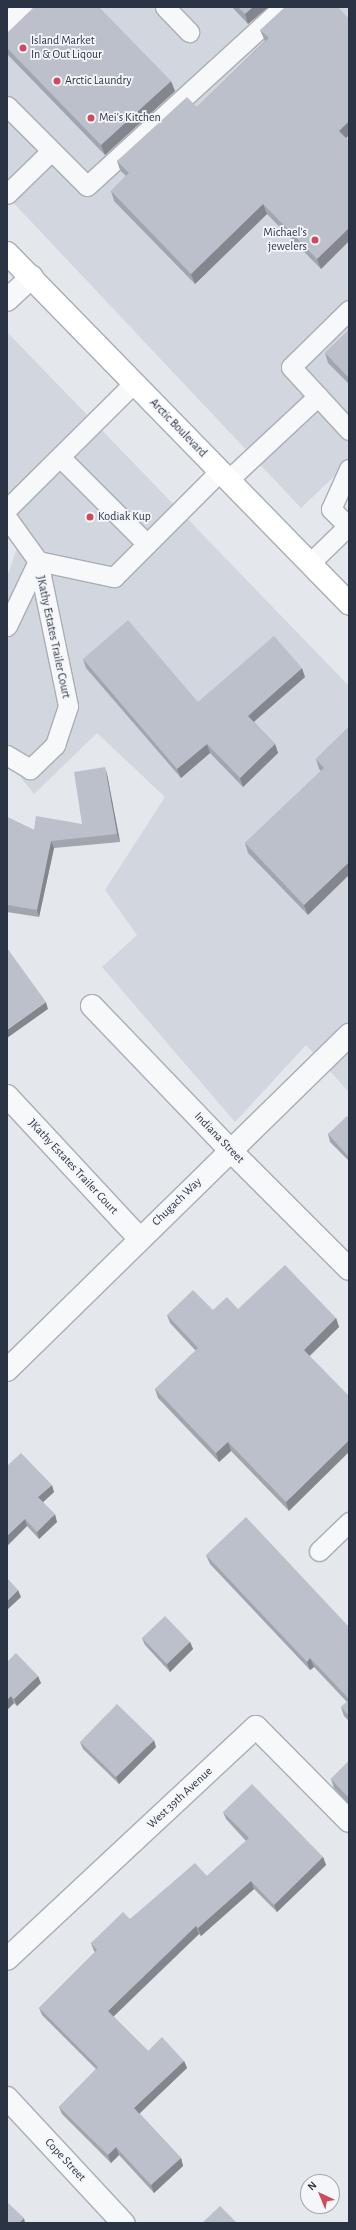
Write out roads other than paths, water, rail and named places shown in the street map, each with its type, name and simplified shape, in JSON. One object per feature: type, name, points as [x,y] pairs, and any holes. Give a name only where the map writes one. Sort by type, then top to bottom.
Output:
[{"type":"main road","name":"Arctic Boulevard","points":[[7,252],[349,604]]},
{"type":"street","points":[[7,300],[32,277]]},
{"type":"street","name":"Indiana Street","points":[[92,1006],[230,1150],[349,1269]]},
{"type":"street","name":"Chugach Way","points":[[7,1370],[349,1035]]},
{"type":"street","name":"JKathy Estates Trailer Court","points":[[7,1096],[140,1239]]},
{"type":"street","name":"West 39th Avenue","points":[[7,1958],[256,1727],[349,1821]]},
{"type":"street","name":"Cope Street","points":[[7,2098],[123,2223]]},
{"type":"lane","points":[[7,22],[23,7]]},
{"type":"lane","points":[[165,7],[190,32]]},
{"type":"lane","points":[[7,106],[87,186],[283,7]]},
{"type":"lane","points":[[7,194],[52,151]]},
{"type":"lane","points":[[349,310],[291,366],[349,430]]},
{"type":"lane","points":[[7,509],[134,383]]},
{"type":"lane","points":[[38,561],[114,577],[147,544],[318,396]]},
{"type":"lane","points":[[60,457],[147,544]]},
{"type":"lane","points":[[310,563],[349,527],[331,509],[349,469]]},
{"type":"lane","name":"JKathy Estates Trailer Court","points":[[7,518],[38,561],[68,706],[55,745],[30,769],[7,755]]},
{"type":"lane","name":"JKathy Estates Trailer Court","points":[[7,626],[38,561]]},
{"type":"lane","points":[[319,1552],[349,1522]]},
{"type":"place","name":"Island Market In & Out Liqour","points":[[23,48]]},
{"type":"place","name":"Arctic Laundry","points":[[57,81]]},
{"type":"place","name":"Mei’s Kitchen","points":[[91,118]]},
{"type":"place","name":"Michael's jewelers","points":[[315,240]]},
{"type":"place","name":"Kodiak Kup","points":[[90,517]]}]
